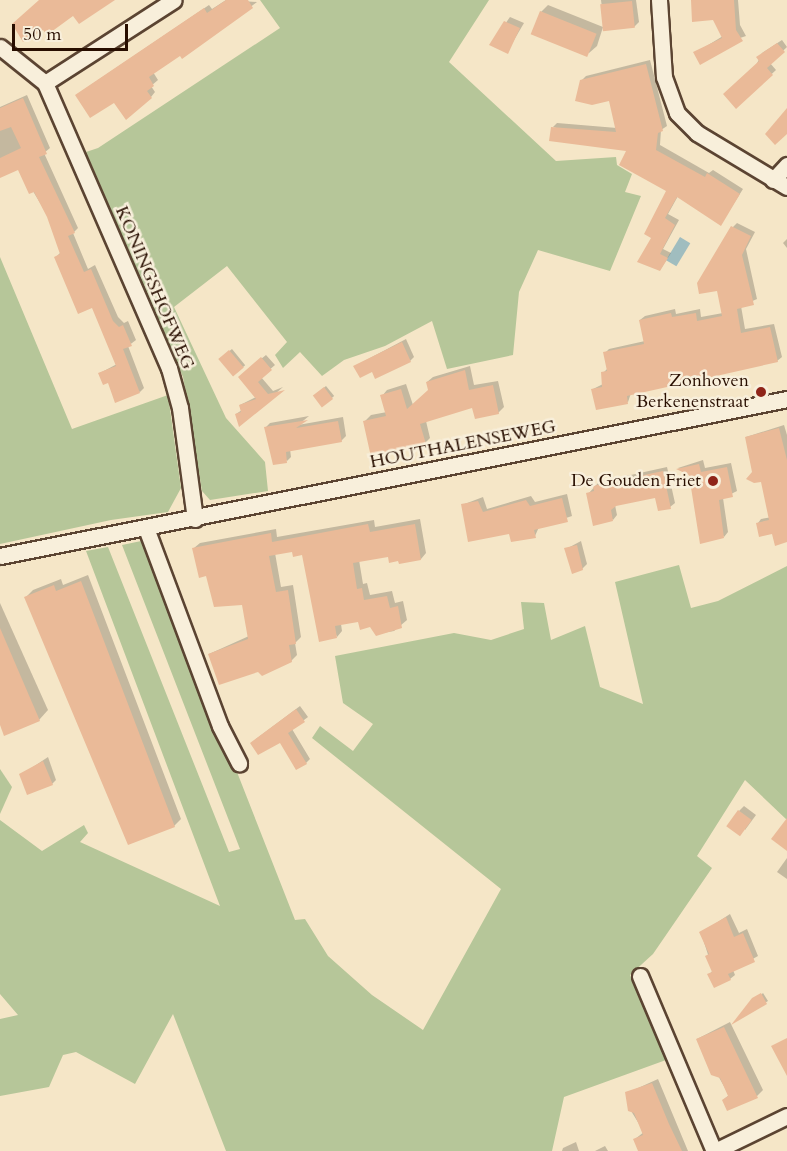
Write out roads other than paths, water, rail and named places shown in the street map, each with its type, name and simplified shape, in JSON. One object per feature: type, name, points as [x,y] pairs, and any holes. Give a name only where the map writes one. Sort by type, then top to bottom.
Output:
[{"type":"street","points":[[45,82],[174,0]]},
{"type":"street","points":[[659,0],[664,77],[677,112],[697,133],[780,184],[787,165]]},
{"type":"street","name":"KONINGSHOFWEG","points":[[0,47],[45,82],[169,368],[180,408],[195,519]]},
{"type":"street","name":"HOUTHALENSEWEG","points":[[0,556],[195,519],[787,399]]},
{"type":"street","points":[[146,528],[220,726],[239,764]]},
{"type":"street","points":[[640,976],[714,1151],[787,1116]]},
{"type":"water","points":[[680,237],[690,243],[676,266],[666,260]]},
{"type":"place","name":"Zonhoven Berkenenstraat","points":[[761,392]]},
{"type":"place","name":"De Gouden Friet","points":[[713,481]]}]
